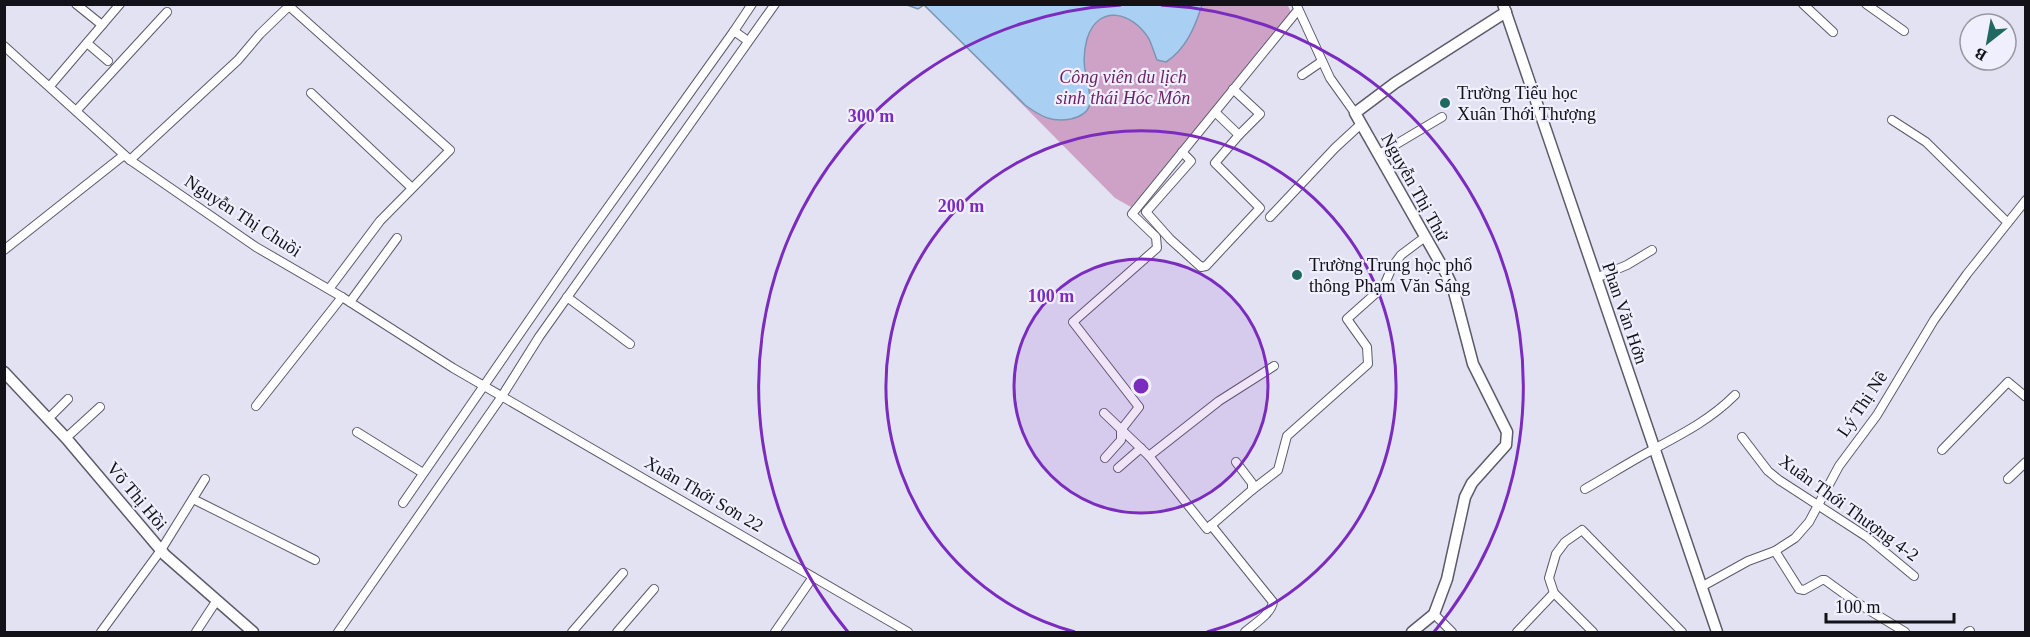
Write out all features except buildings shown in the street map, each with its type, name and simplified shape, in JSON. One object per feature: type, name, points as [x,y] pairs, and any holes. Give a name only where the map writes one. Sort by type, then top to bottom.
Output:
[{"type":"street","points":[[76,4],[102,25]]},
{"type":"street","points":[[50,86],[120,4]]},
{"type":"street","points":[[402,503],[752,4]]},
{"type":"street","points":[[338,633],[502,396],[538,337],[775,4]]},
{"type":"street","points":[[1803,4],[1833,32]]},
{"type":"street","points":[[1866,4],[1904,31]]},
{"type":"street","points":[[4,250],[127,158],[238,60],[289,5],[450,150],[380,221],[329,289]]},
{"type":"street","points":[[1105,458],[1121,440],[1121,429],[1139,407],[1073,322],[1157,248],[1156,237],[1132,214],[1297,7],[1330,78],[1355,113],[1505,8]]},
{"type":"street","name":"Phan Văn Hớn","points":[[1505,8],[1717,633]]},
{"type":"street","points":[[76,111],[167,12]]},
{"type":"street","points":[[734,31],[748,41]]},
{"type":"street","points":[[87,43],[108,61]]},
{"type":"street","name":"Nguyễn Thị Chuồi","points":[[4,46],[127,158],[256,247],[346,299],[483,385]]},
{"type":"street","points":[[1302,75],[1322,62]]},
{"type":"street","points":[[1182,152],[1191,161],[1146,212],[1170,239],[1202,267],[1206,266],[1260,208],[1215,163],[1260,114],[1233,89]]},
{"type":"street","points":[[311,93],[412,188]]},
{"type":"street","points":[[1215,112],[1239,135]]},
{"type":"street","name":"Nguyễn Thị Thử","points":[[1355,113],[1453,288],[1473,364],[1503,421],[1507,437],[1506,445],[1477,477],[1465,497],[1447,579],[1434,614],[1412,633]]},
{"type":"street","points":[[1378,155],[1442,117]]},
{"type":"street","points":[[1892,120],[1926,142],[2007,222]]},
{"type":"street","points":[[1270,217],[1361,124]]},
{"type":"street","name":"Lý Thị Nê","points":[[1701,586],[1748,561],[1775,550],[1795,538],[1809,522],[1839,466],[1877,415],[1934,320],[2007,222],[2024,204]]},
{"type":"street","points":[[1104,413],[1149,456],[1207,529],[1278,470],[1287,436],[1368,364],[1367,347],[1347,319],[1384,286],[1392,267],[1401,255],[1425,237]]},
{"type":"street","points":[[256,406],[397,238]]},
{"type":"street","points":[[1596,278],[1627,265],[1652,250]]},
{"type":"street","points":[[567,297],[630,344]]},
{"type":"street","points":[[1149,456],[1219,401],[1274,366]]},
{"type":"street","name":"Võ Thị Hồi","points":[[4,372],[66,438],[161,550],[253,633]]},
{"type":"street","points":[[1942,450],[2008,382],[2025,397]]},
{"type":"street","name":"Xuân Thới Sơn 22","points":[[483,385],[908,633]]},
{"type":"street","points":[[1585,489],[1696,427],[1735,395]]},
{"type":"street","points":[[48,418],[68,399]]},
{"type":"street","points":[[66,438],[100,407]]},
{"type":"street","points":[[357,432],[423,473]]},
{"type":"street","name":"Xuân Thới Thượng 4-2","points":[[1742,437],[1768,471],[1867,537],[1914,576]]},
{"type":"street","points":[[1118,468],[1141,448]]},
{"type":"street","points":[[1236,462],[1252,483],[1252,490]]},
{"type":"street","points":[[2008,479],[2025,462]]},
{"type":"street","points":[[101,633],[161,550],[205,479]]},
{"type":"street","points":[[193,499],[315,560]]},
{"type":"street","points":[[1211,525],[1274,602],[1273,606],[1245,633]]},
{"type":"street","points":[[1593,633],[1554,592],[1549,578],[1556,554],[1565,542],[1582,530],[1682,633]]},
{"type":"street","points":[[1775,550],[1799,589],[1803,590],[1825,580],[1905,633]]},
{"type":"street","points":[[572,633],[623,573]]},
{"type":"street","points":[[775,633],[813,577]]},
{"type":"street","points":[[617,633],[654,589]]},
{"type":"street","points":[[1517,633],[1554,592]]},
{"type":"street","points":[[196,633],[217,600]]},
{"type":"street","points":[[1434,614],[1452,633]]},
{"type":"green space","name":"Công viên du lịch sinh thái Hóc Môn","points":[[1287,4],[1291,12],[1131,207],[1115,198],[924,5]]},
{"type":"water","points":[[907,5],[924,5],[918,9]]},
{"type":"water","points":[[924,5],[1202,5],[1189,37],[1179,51],[1166,62],[1157,60],[1149,39],[1134,23],[1116,15],[1099,20],[1087,39],[1085,52],[1084,66],[1090,96],[1089,107],[1080,116],[1058,120],[1041,115],[1025,105]]},
{"type":"place","name":"Trường Tiểu học Xuân Thới Thượng","points":[[1445,103]]},
{"type":"place","name":"Trường Trung học phổ thông Phạm Văn Sáng","points":[[1297,275]]}]
